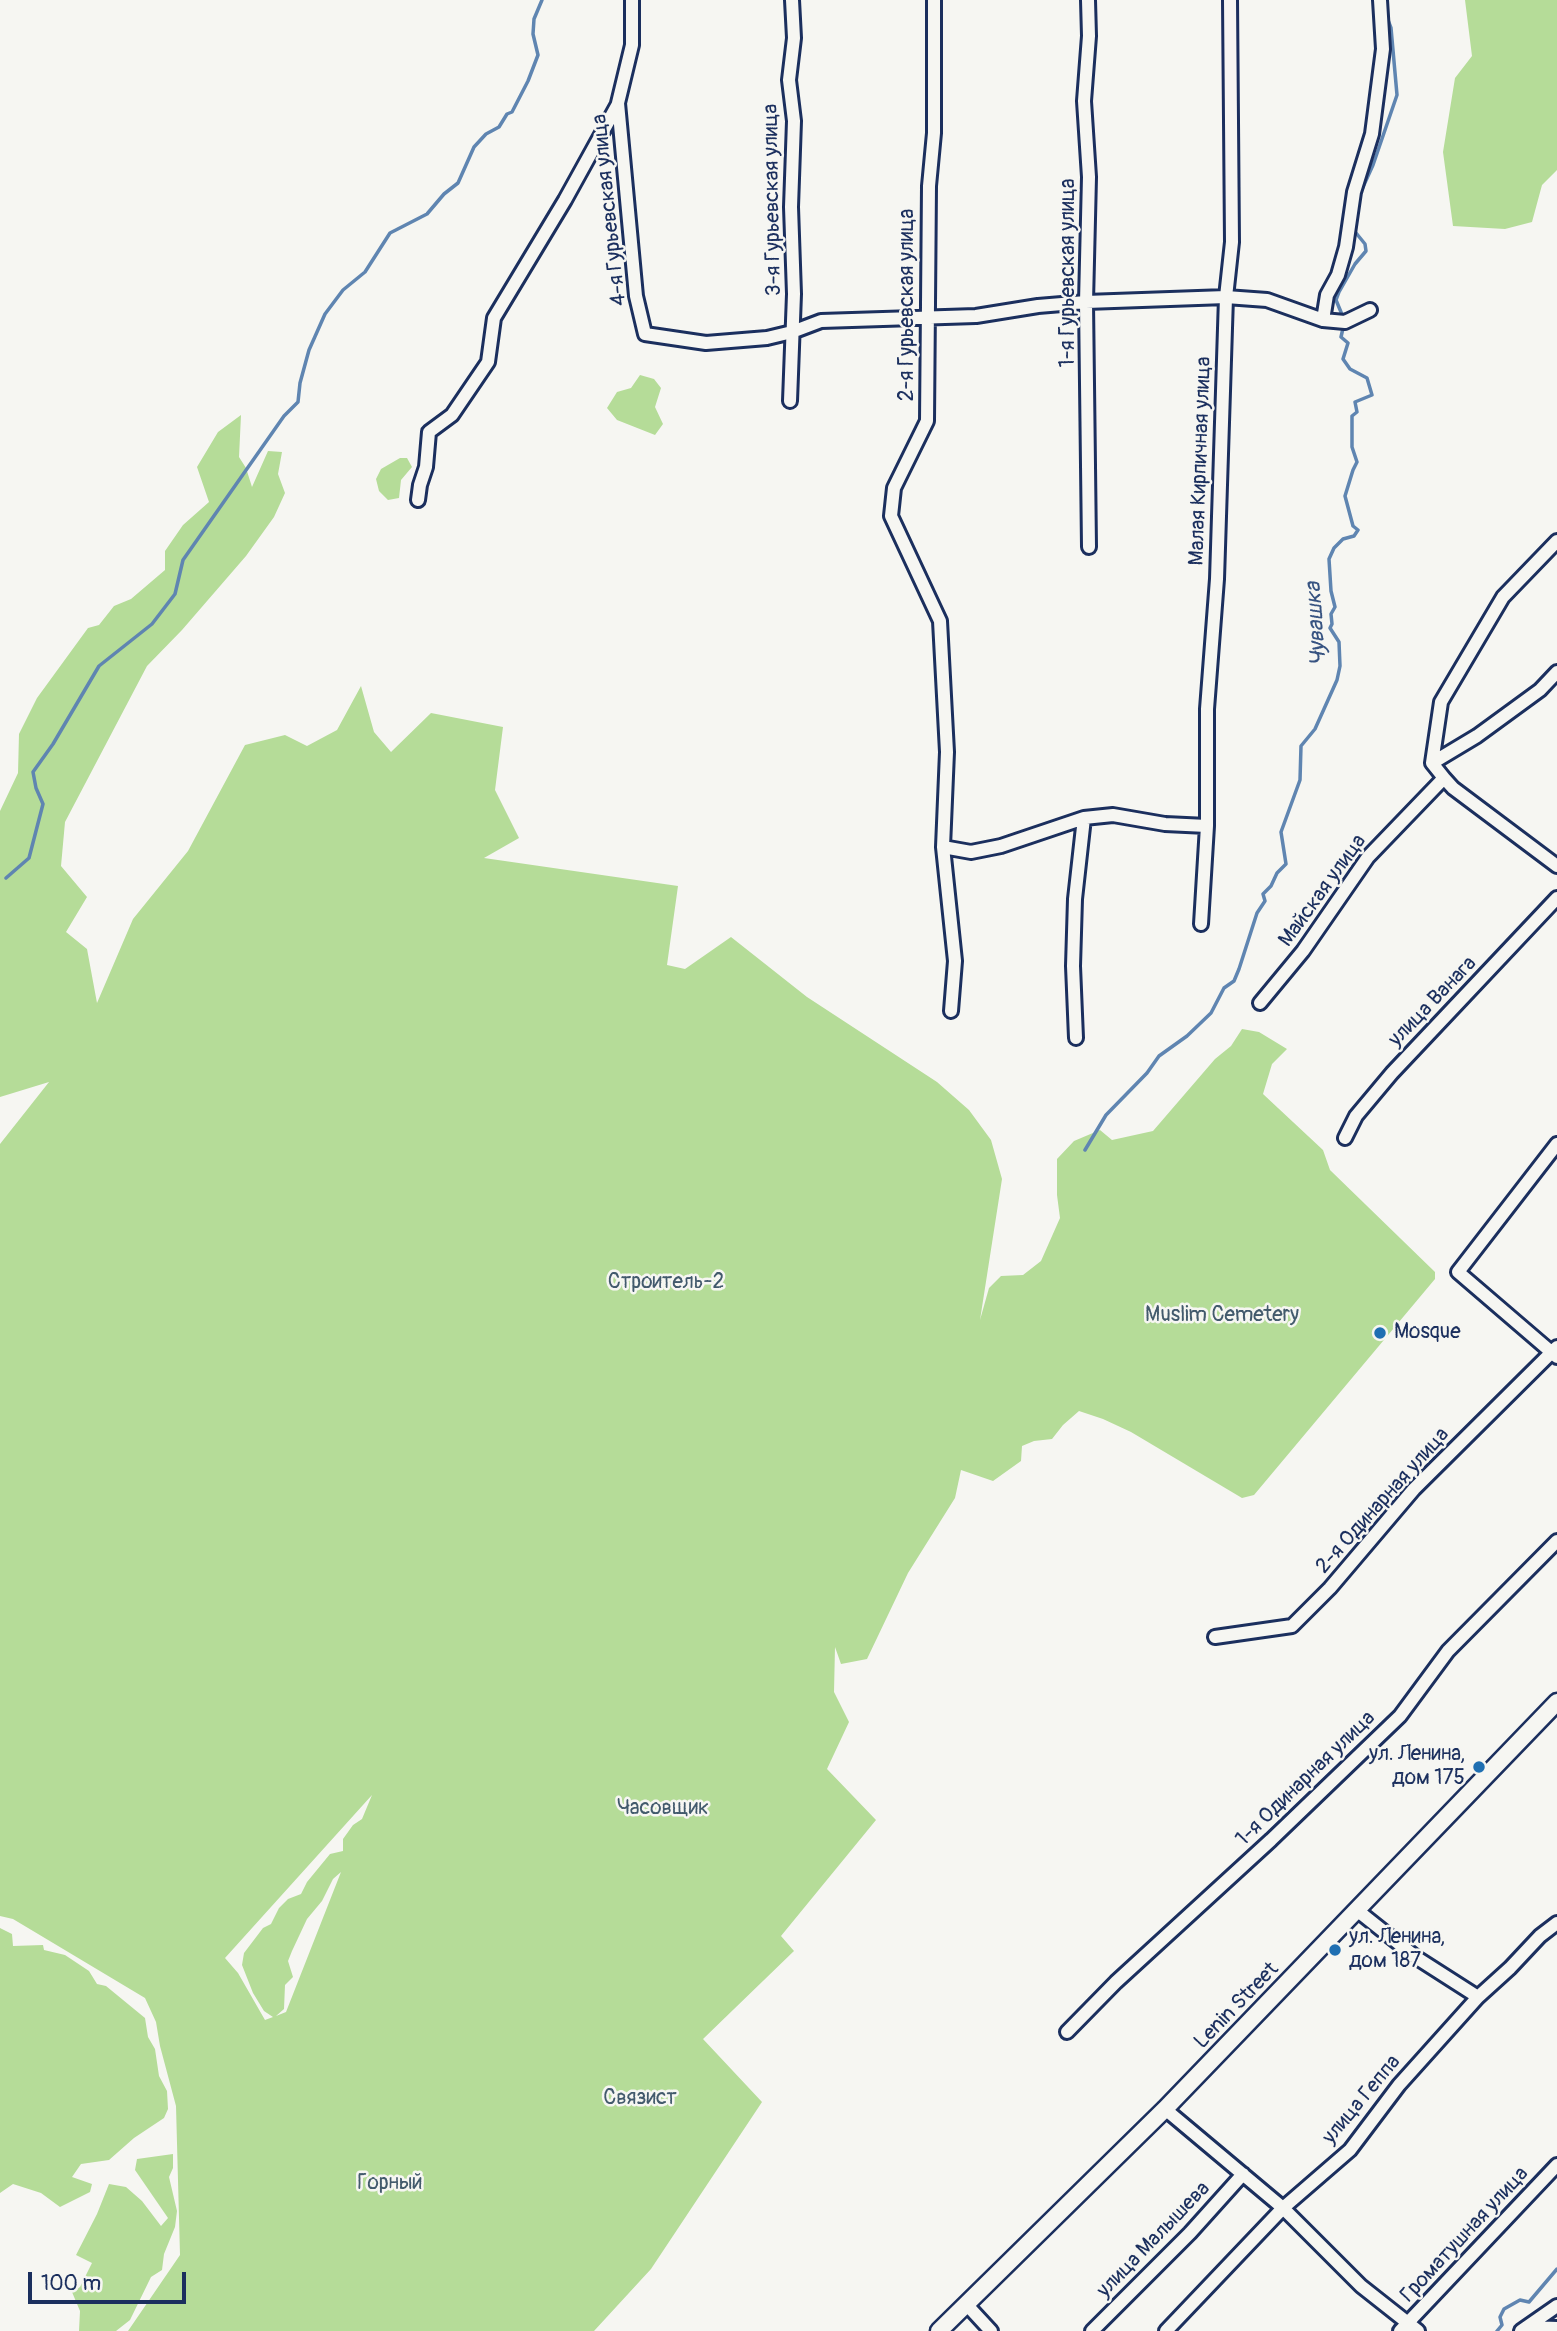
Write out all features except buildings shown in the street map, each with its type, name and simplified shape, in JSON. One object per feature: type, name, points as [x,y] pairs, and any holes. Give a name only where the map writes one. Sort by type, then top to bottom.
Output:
[{"type":"main road","name":"Lenin Street","points":[[939,2331],[1165,2109],[1557,1702]]},
{"type":"street","name":"4-я Гурьевская улица","points":[[632,0],[632,45],[618,103],[636,296],[645,334],[706,344],[766,338],[792,332]]},
{"type":"street","name":"3-я Гурьевская улица","points":[[790,401],[794,294],[791,206],[794,121],[789,80],[794,38],[792,0]]},
{"type":"street","name":"2-я Гурьевская улица","points":[[934,0],[934,133],[929,186],[927,421],[894,488],[891,516],[940,621],[947,752],[943,847],[955,961],[951,1011]]},
{"type":"street","name":"1-я Гурьевская улица","points":[[1088,0],[1089,36],[1084,101],[1089,177],[1086,302],[1089,547]]},
{"type":"street","name":"Малая Кирпичная улица","points":[[1201,924],[1206,826],[1207,709],[1217,579],[1226,297],[1232,242],[1230,0]]},
{"type":"street","points":[[1323,320],[1327,295],[1338,275],[1346,247],[1354,192],[1373,134],[1383,49],[1380,0]]},
{"type":"street","points":[[418,500],[426,467],[429,432],[452,415],[488,362],[494,318],[565,200],[618,103]]},
{"type":"street","points":[[792,332],[821,321],[976,316],[1086,302],[1226,297],[1267,300],[1323,320],[1345,321],[1370,310]]},
{"type":"street","points":[[1557,541],[1503,597],[1441,702],[1432,763],[1453,788],[1557,866]]},
{"type":"street","points":[[1432,763],[1477,736],[1540,690],[1557,671]]},
{"type":"street","name":"Майская улица","points":[[1260,1003],[1303,951],[1368,857],[1444,778]]},
{"type":"street","points":[[943,847],[971,852],[1001,846],[1084,818],[1113,815],[1165,824],[1206,826]]},
{"type":"street","points":[[1076,1038],[1073,966],[1075,899],[1084,818]]},
{"type":"street","name":"улица Ванага","points":[[1345,1138],[1356,1116],[1392,1073],[1557,898]]},
{"type":"street","points":[[1555,1352],[1458,1272],[1557,1144]]},
{"type":"street","name":"2-я Одинарная улица","points":[[1215,1637],[1292,1626],[1330,1588],[1414,1489],[1555,1352]]},
{"type":"street","name":"1-я Одинарная улица","points":[[1067,2032],[1116,1982],[1271,1840],[1400,1716],[1448,1651],[1557,1541]]},
{"type":"street","points":[[1358,1911],[1417,1958],[1478,1997]]},
{"type":"street","name":"улица Геппа","points":[[1166,2331],[1283,2208],[1350,2150],[1399,2085],[1478,1997],[1540,1936],[1557,1923]]},
{"type":"street","points":[[1165,2109],[1283,2208],[1361,2286],[1409,2328]]},
{"type":"street","name":"Громатушная улица","points":[[1409,2328],[1557,2165]]},
{"type":"street","name":"улица Малышева","points":[[1092,2331],[1191,2233],[1243,2174]]},
{"type":"street","points":[[967,2305],[991,2331]]},
{"type":"street","points":[[1524,2329],[1557,2306]]},
{"type":"street","points":[[1524,2329],[1557,2328]]},
{"type":"green space","points":[[1465,0],[1557,0],[1557,170],[1542,185],[1532,222],[1505,229],[1453,226],[1443,152],[1455,78],[1472,56]]},
{"type":"green space","points":[[640,375],[654,379],[661,388],[655,407],[663,424],[655,435],[617,420],[607,408],[617,392],[631,388]]},
{"type":"green space","points":[[241,415],[239,457],[252,487],[268,451],[282,452],[278,474],[285,493],[274,517],[246,556],[147,666],[65,822],[61,866],[87,897],[66,932],[87,949],[97,1003],[133,919],[188,851],[245,745],[285,735],[307,746],[337,730],[361,686],[374,732],[391,752],[431,713],[503,727],[495,790],[519,838],[484,858],[678,886],[667,965],[685,969],[731,937],[807,997],[937,1082],[969,1110],[991,1140],[1002,1179],[980,1320],[989,1288],[1001,1276],[1023,1275],[1041,1261],[1060,1218],[1057,1159],[1074,1141],[1100,1130],[1112,1140],[1153,1131],[1215,1059],[1231,1046],[1242,1029],[1259,1032],[1287,1049],[1272,1064],[1263,1094],[1323,1150],[1330,1170],[1435,1272],[1435,1279],[1254,1495],[1242,1498],[1131,1432],[1079,1411],[1052,1439],[1034,1441],[1022,1446],[1021,1461],[993,1481],[961,1470],[955,1498],[908,1573],[867,1659],[841,1664],[835,1647],[834,1692],[849,1722],[827,1769],[876,1820],[781,1936],[794,1951],[703,2039],[762,2102],[651,2269],[594,2331],[128,2331],[180,2255],[176,2106],[156,2022],[145,1998],[13,1919],[0,1916],[0,1144],[49,1082],[0,1097],[0,811],[18,773],[19,734],[37,698],[88,628],[99,625],[114,606],[131,599],[165,570],[165,551],[183,525],[209,502],[197,467],[218,432]],"holes":[[[372,1795],[362,1819],[353,1825],[343,1839],[343,1851],[330,1854],[307,1882],[301,1894],[288,1899],[279,1908],[271,1924],[263,1928],[244,1953],[242,1965],[253,1993],[264,2011],[273,2017],[265,2020],[238,1973],[225,1958]],[[341,1872],[286,2012],[276,2016],[284,2009],[285,1985],[293,1977],[288,1961],[292,1951],[307,1919],[322,1901],[333,1879]]]},
{"type":"green space","points":[[400,458],[407,458],[412,467],[401,480],[399,498],[388,500],[379,491],[376,479],[381,469]]},
{"type":"green space","points":[[0,1928],[12,1934],[13,1946],[43,1945],[44,1950],[65,1955],[89,1971],[97,1984],[106,1986],[145,2018],[148,2037],[155,2049],[159,2076],[167,2091],[168,2109],[164,2118],[134,2138],[109,2160],[81,2164],[72,2177],[92,2184],[90,2192],[60,2207],[41,2193],[13,2184],[0,2193]]},
{"type":"green space","points":[[173,2154],[173,2168],[169,2177],[177,2211],[162,2270],[151,2277],[130,2320],[116,2331],[79,2331],[80,2311],[72,2292],[80,2287],[92,2263],[76,2255],[109,2184],[126,2187],[142,2201],[161,2226],[168,2218],[135,2170],[137,2159]]},
{"type":"waterway","points":[[6,878],[29,858],[43,804],[33,772],[53,744],[99,666],[152,624],[175,594],[183,560],[284,416],[298,402],[309,350],[325,314],[343,290],[365,272],[390,233],[427,214],[444,194],[458,183],[474,147],[486,134],[499,127],[507,114],[512,112],[538,55],[533,34],[534,19],[542,0]]},
{"type":"waterway","name":"Чувашка","points":[[1358,198],[1373,165],[1397,95],[1391,28],[1386,15]]},
{"type":"waterway","name":"Чувашка","points":[[1343,317],[1336,300],[1355,264],[1366,251],[1365,244],[1352,228]]},
{"type":"waterway","name":"Чувашка","points":[[1085,1150],[1106,1115],[1147,1073],[1159,1056],[1187,1036],[1211,1013],[1224,988],[1234,981],[1257,913],[1265,901],[1263,894],[1286,864],[1281,832],[1300,780],[1301,746],[1315,729],[1337,680],[1340,666],[1339,642],[1330,628],[1331,614],[1335,607],[1329,559],[1334,548],[1343,539],[1354,536],[1358,530],[1353,526],[1345,496],[1357,462],[1352,447],[1352,416],[1357,412],[1355,402],[1372,395],[1367,378],[1350,369],[1343,359],[1348,343],[1341,337],[1344,324]]},
{"type":"waterway","points":[[1497,2331],[1502,2325],[1500,2317],[1504,2309],[1520,2300],[1529,2302],[1557,2269]]},
{"type":"place","name":"Mosque","points":[[1380,1333]]},
{"type":"place","name":"ул. Ленина, дом 175","points":[[1479,1767]]},
{"type":"place","name":"ул. Ленина, дом 187","points":[[1335,1950]]},
{"type":"park label","name":"Строитель-2","points":[[666,1283]]},
{"type":"park label","name":"Muslim Cemetery","points":[[1222,1316]]},
{"type":"park label","name":"Часовщик","points":[[663,1809]]},
{"type":"park label","name":"Связист","points":[[640,2099]]},
{"type":"park label","name":"Горный","points":[[390,2184]]}]
